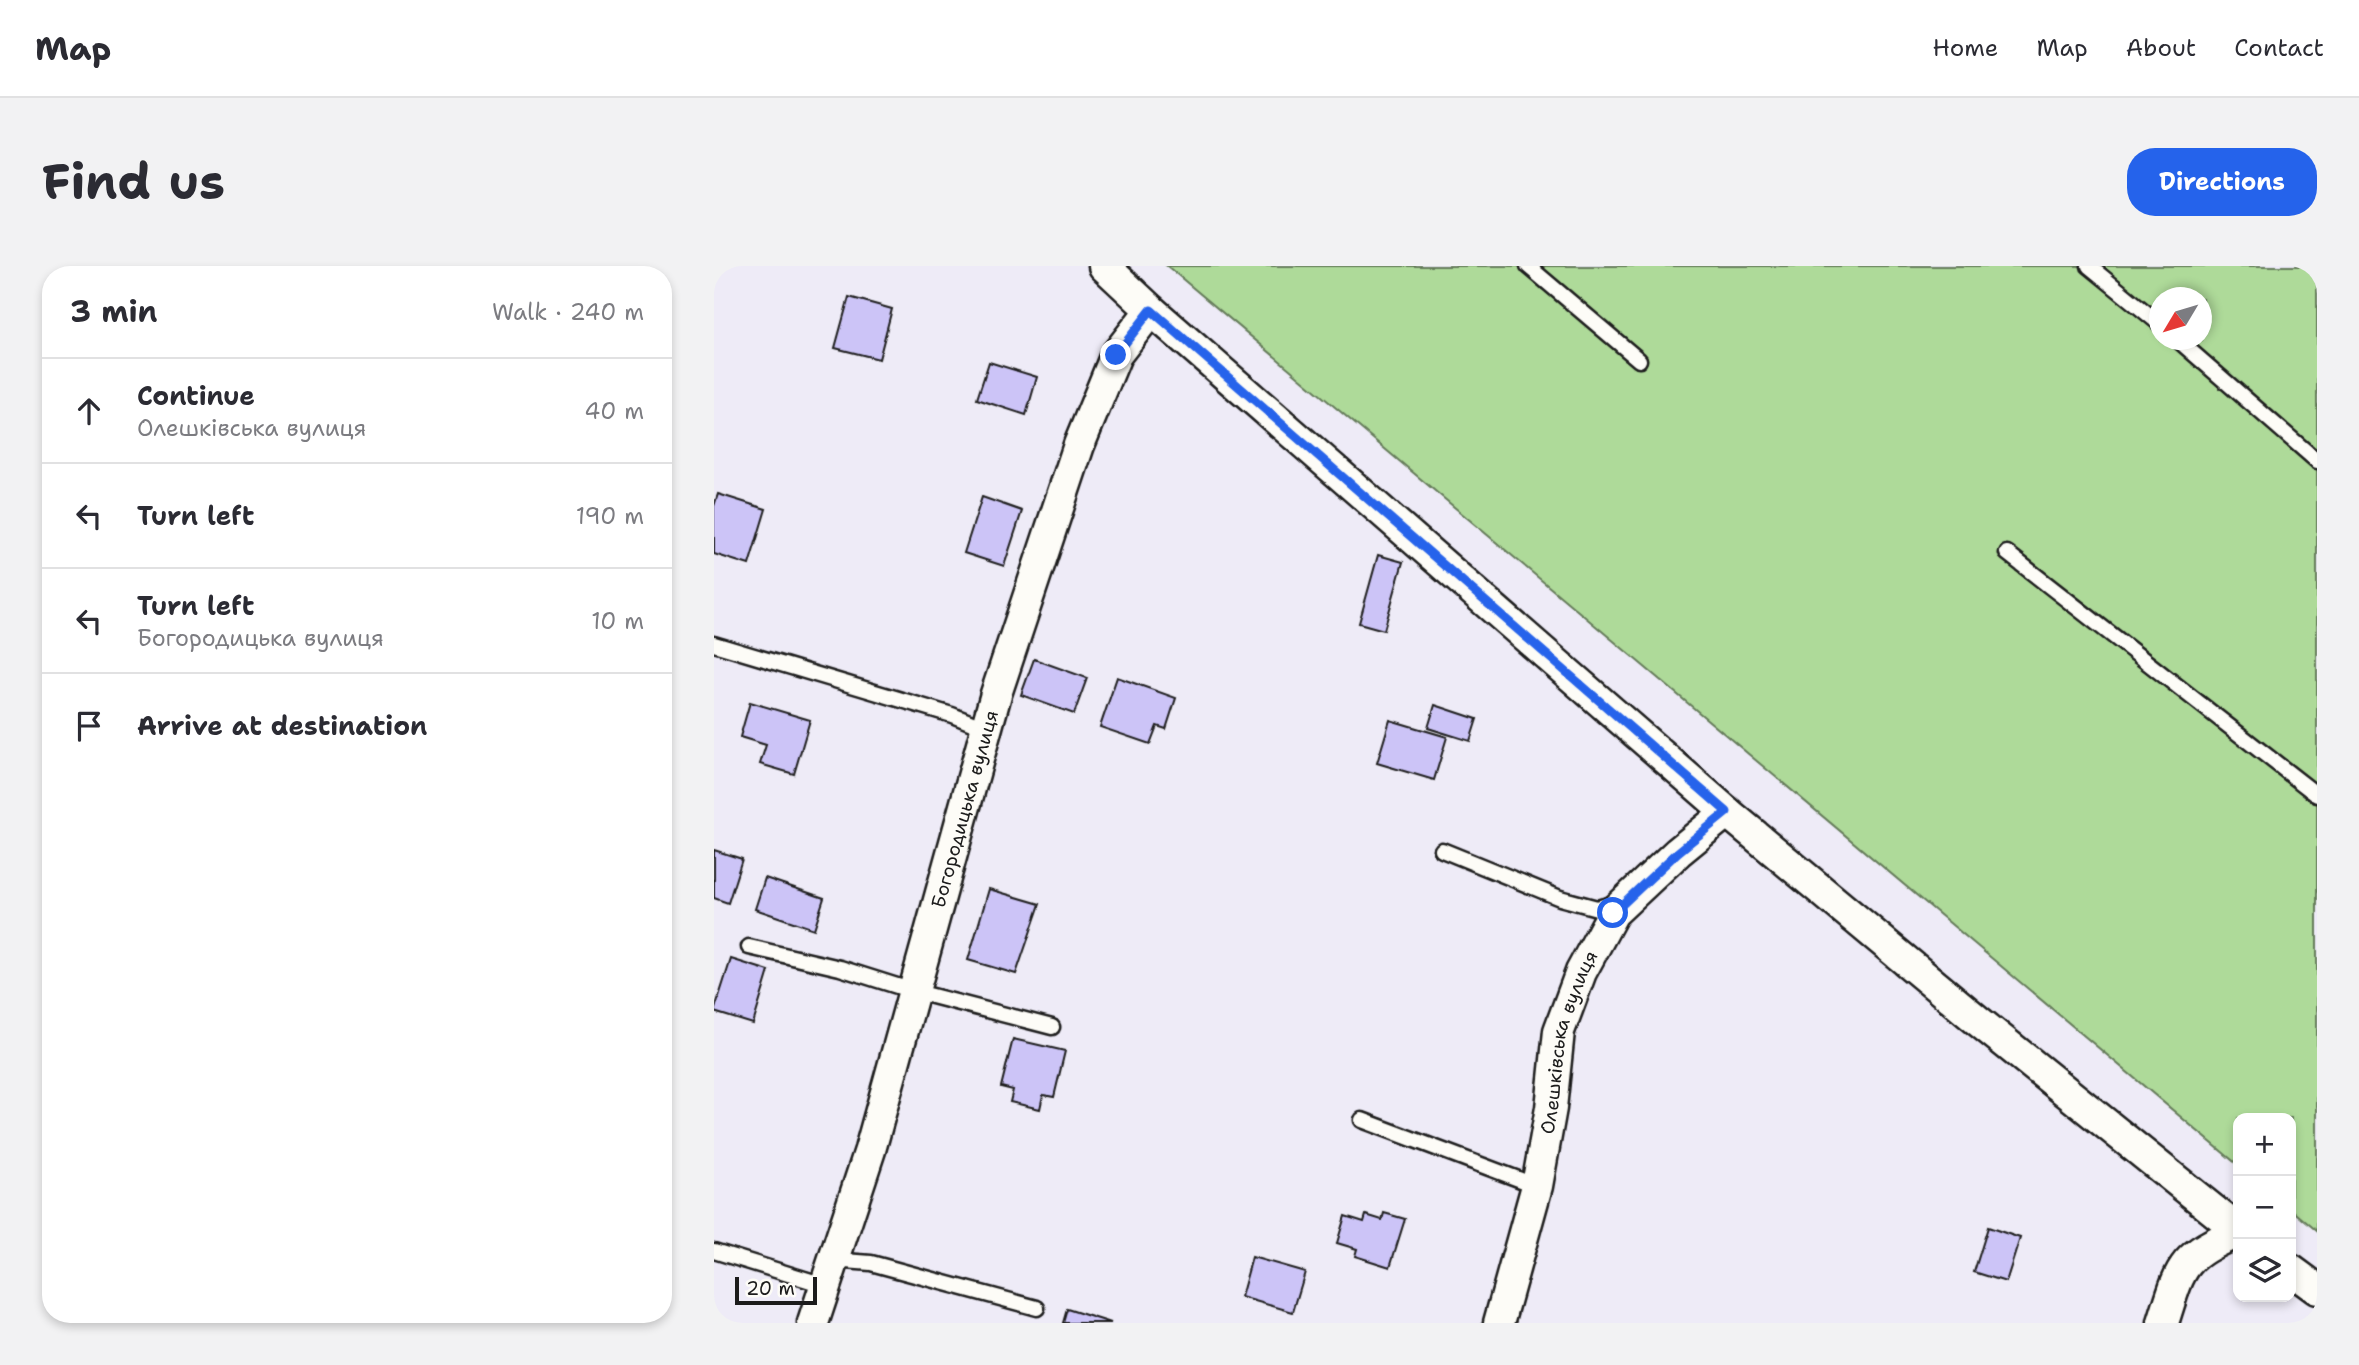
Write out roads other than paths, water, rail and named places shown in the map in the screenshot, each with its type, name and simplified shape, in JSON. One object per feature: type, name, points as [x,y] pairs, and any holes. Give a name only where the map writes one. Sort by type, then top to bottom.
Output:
[{"type":"street","points":[[1104,266],[1151,310],[1727,812],[1966,1012],[2233,1227]]},
{"type":"street","name":"Богородицька вулиця","points":[[813,1323],[870,1150],[986,729],[1079,445],[1116,355],[1151,310]]},
{"type":"street","name":"Олешківська вулиця","points":[[1499,1323],[1537,1186],[1551,1108],[1559,1031],[1581,972],[1613,913],[1678,852],[1727,812]]},
{"type":"street","points":[[2163,1323],[2180,1269],[2208,1245],[2233,1233]]},
{"type":"street","points":[[2296,1274],[2317,1289]]},
{"type":"lane","points":[[1528,266],[1639,360]]},
{"type":"lane","points":[[2089,266],[2149,315]]},
{"type":"lane","points":[[2189,350],[2317,461]]},
{"type":"lane","points":[[2007,553],[2268,760],[2317,795]]},
{"type":"lane","points":[[714,644],[951,715],[986,729]]},
{"type":"lane","points":[[1442,850],[1560,898],[1597,908],[1628,899]]},
{"type":"lane","points":[[749,947],[840,968],[913,991],[1052,1027]]},
{"type":"lane","points":[[1362,1120],[1537,1186]]},
{"type":"lane","points":[[714,1251],[828,1272],[871,1264],[1037,1308]]}]
